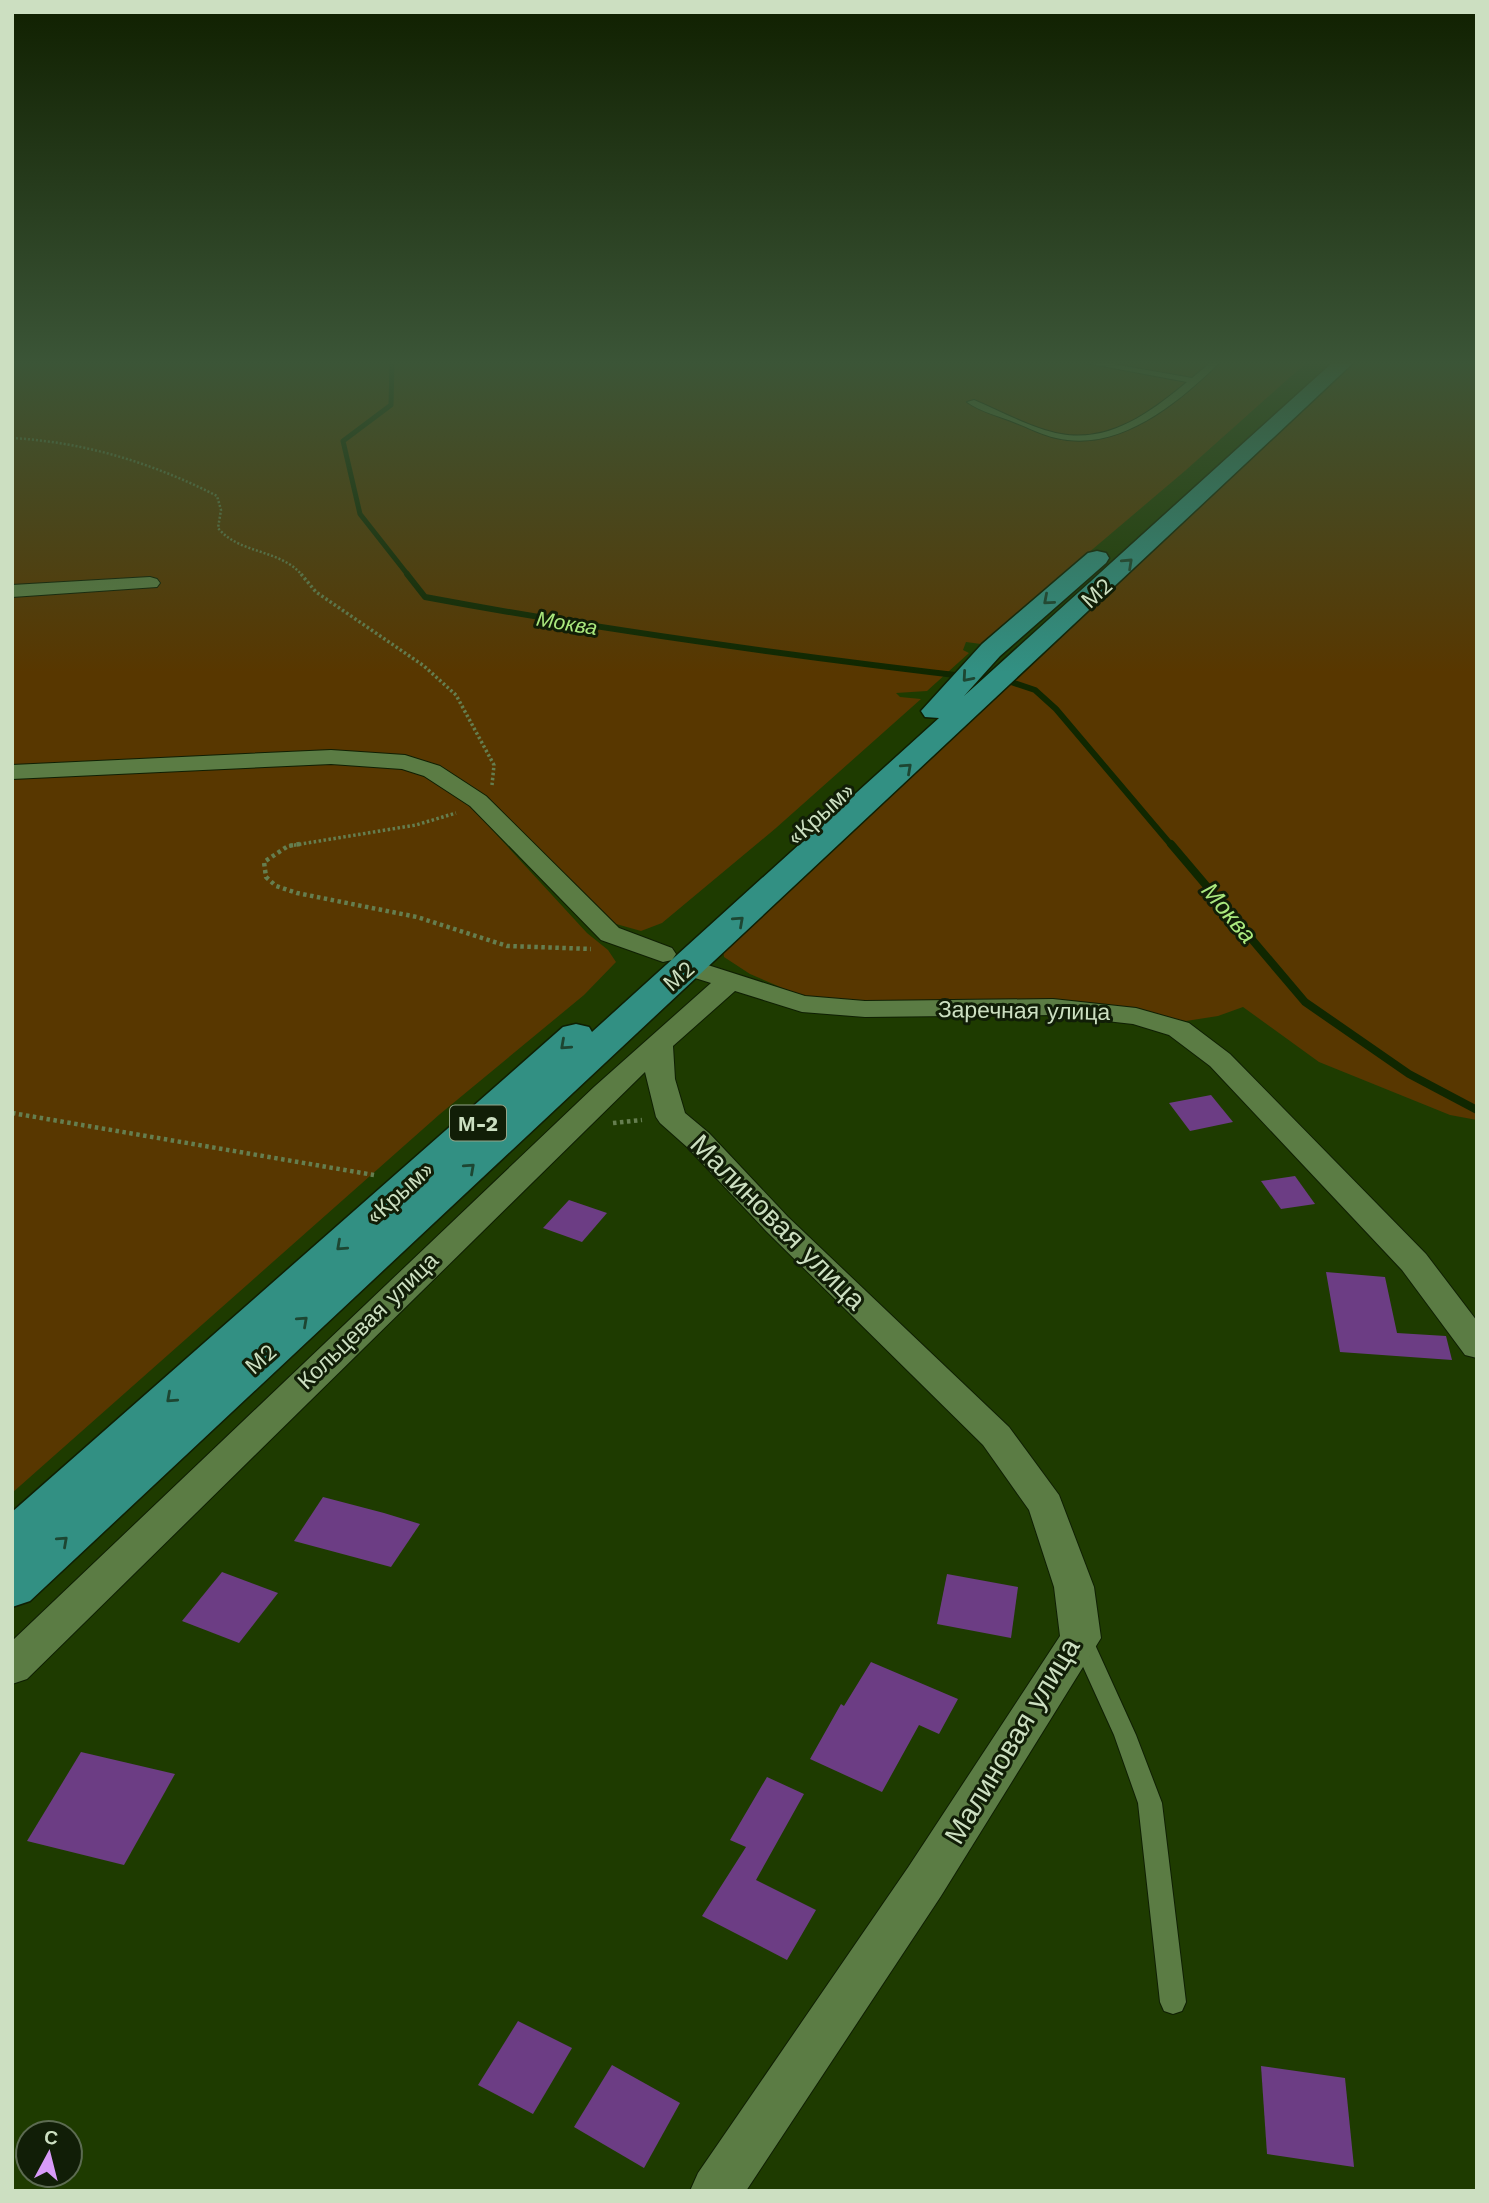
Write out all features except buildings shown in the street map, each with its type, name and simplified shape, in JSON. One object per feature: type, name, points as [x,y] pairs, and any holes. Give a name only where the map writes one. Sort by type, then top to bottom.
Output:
[{"type":"highway","name":"«Крым»","points":[[12,1541],[943,704],[991,650],[1204,466]]},
{"type":"highway","name":"М2","points":[[12,1587],[676,960],[1229,466]]},
{"type":"street","points":[[12,591],[150,583]]},
{"type":"street","name":"Заречная улица","points":[[12,772],[331,757],[405,762],[432,771],[478,801],[610,934],[730,981],[802,1004],[865,1009],[1053,1007],[1136,1016],[1179,1029],[1220,1060],[1414,1262],[1477,1346]]},
{"type":"street","name":"Кольцевая улица","points":[[12,1667],[568,1128],[730,981]]},
{"type":"street","name":"Малиновая улица","points":[[659,1044],[660,1079],[671,1117],[698,1140],[777,1224],[996,1436],[1046,1505],[1074,1587],[1081,1638],[925,1881],[716,2191]]},
{"type":"lane","points":[[1081,1638],[1125,1735],[1150,1802],[1173,2002]]},
{"type":"path","points":[[140,466],[202,487],[217,496],[221,510],[218,527],[226,538],[279,557],[298,570],[316,592],[424,666],[456,695],[494,765],[493,784],[471,807],[416,825],[288,846],[264,862],[266,877],[276,886],[297,893],[417,918],[507,946],[597,949]]},
{"type":"path","points":[[12,1113],[413,1182]]},
{"type":"path","points":[[568,1128],[671,1117]]},
{"type":"shaded area","points":[[12,466],[1191,466],[981,644],[966,642],[963,650],[969,653],[927,691],[896,693],[900,697],[921,699],[776,828],[662,923],[641,931],[609,922],[414,759],[12,766]]},
{"type":"shaded area","points":[[1231,466],[1477,466],[1477,1120],[1450,1115],[1319,1062],[1243,1007],[1218,1016],[1186,1021],[1094,1008],[950,1007],[806,998],[750,974],[724,957],[722,940]]},
{"type":"shaded area","points":[[330,761],[390,764],[422,774],[471,807],[587,933],[608,950],[616,962],[584,995],[440,1114],[12,1493],[12,779]]},
{"type":"waterway","name":"Моква","points":[[349,466],[360,514],[408,575]]},
{"type":"waterway","name":"Моква","points":[[407,574],[425,597],[495,610],[706,643],[989,679]]},
{"type":"waterway","name":"Моква","points":[[1011,682],[1035,690],[1056,709],[1172,846]]},
{"type":"waterway","name":"Моква","points":[[1171,844],[1305,1002],[1409,1074],[1477,1110]]}]
